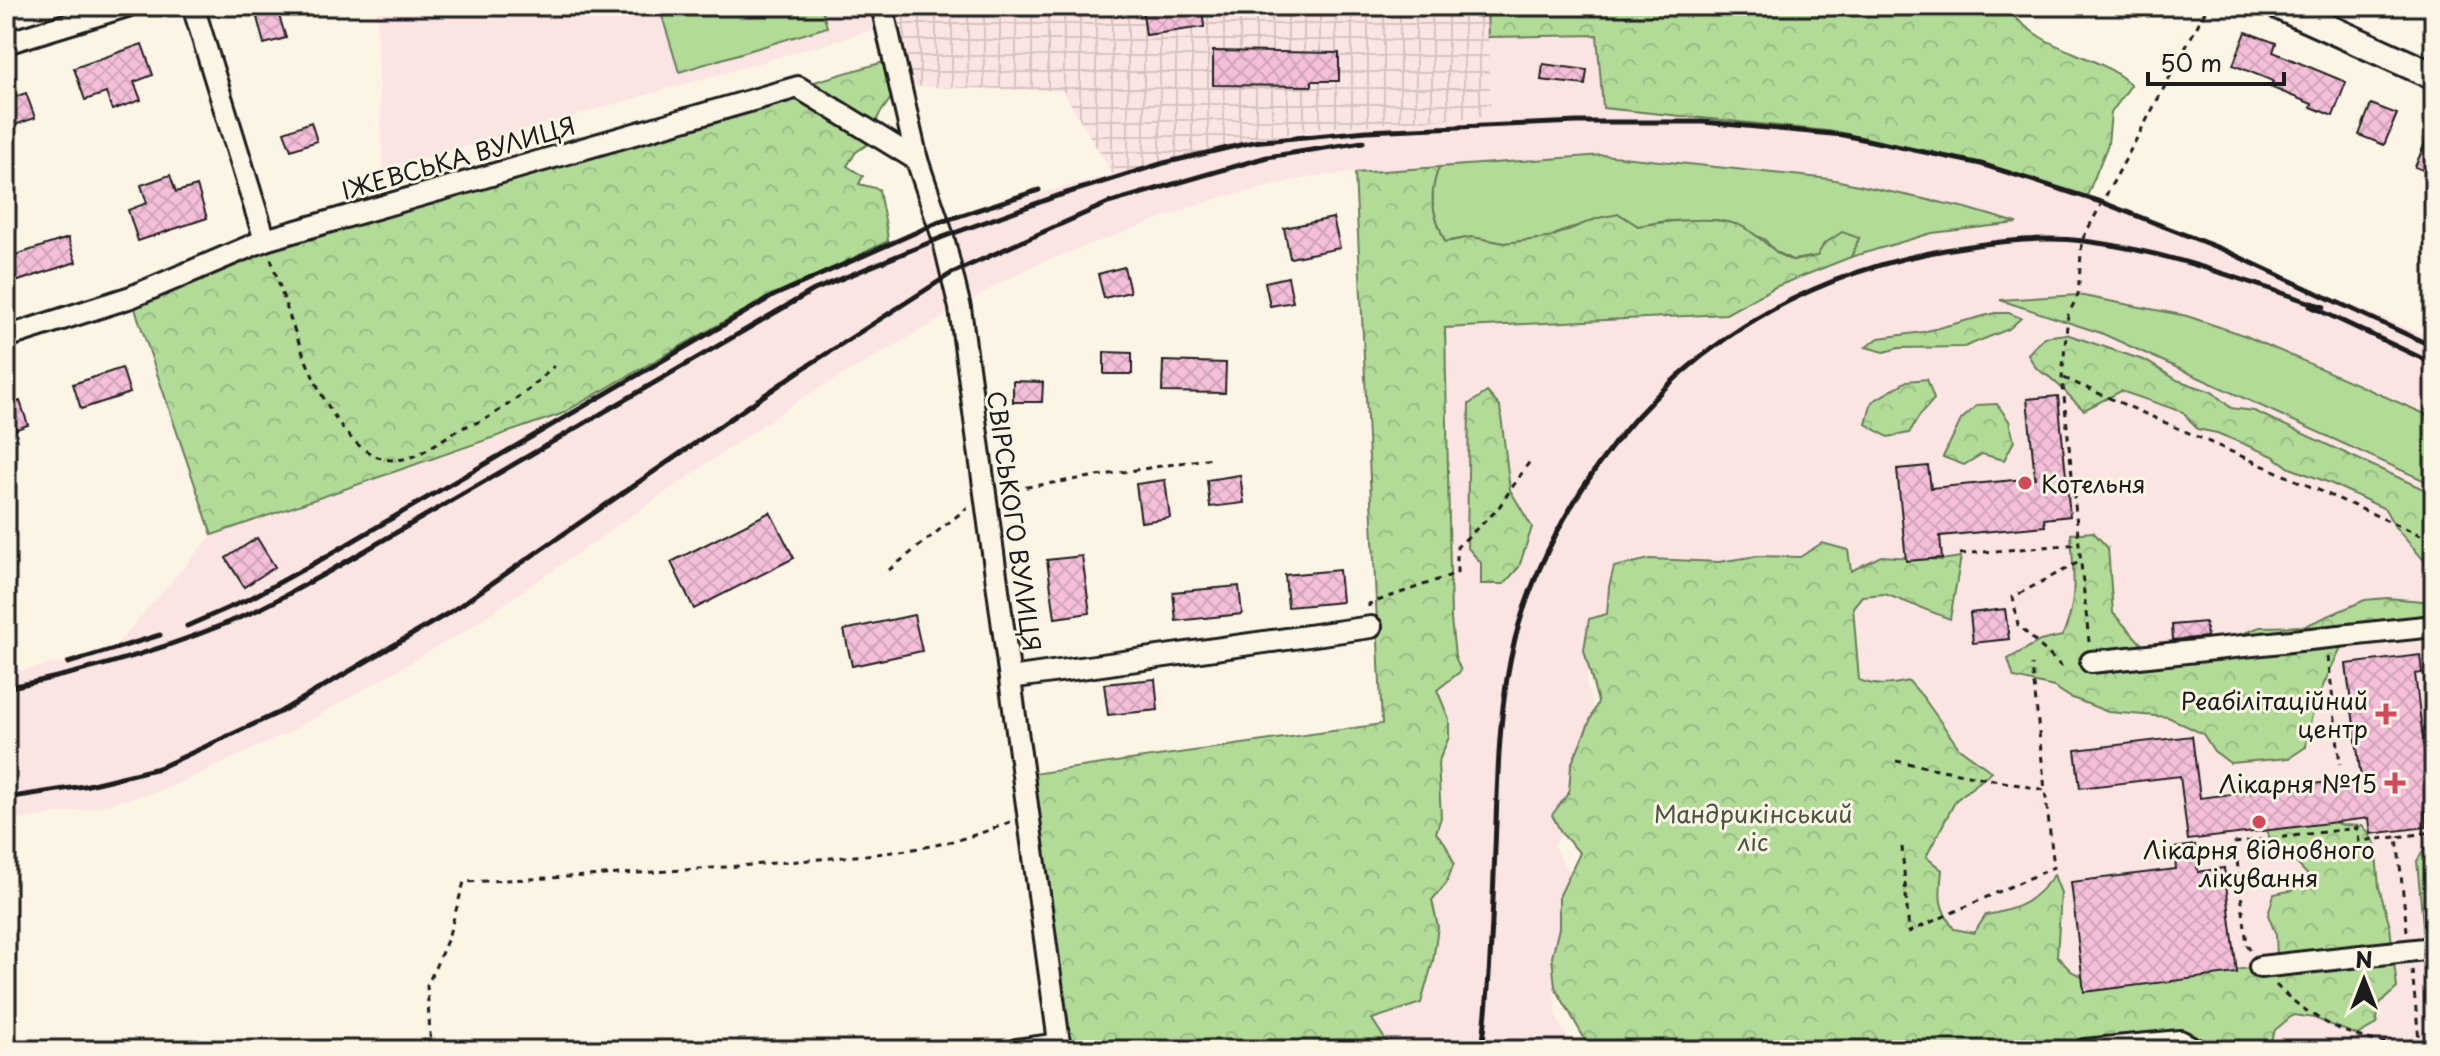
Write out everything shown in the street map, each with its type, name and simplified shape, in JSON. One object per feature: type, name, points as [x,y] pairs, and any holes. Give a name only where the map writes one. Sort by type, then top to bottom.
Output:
[{"type":"main road","points":[[2279,6],[2434,76]]},
{"type":"street","points":[[6,43],[127,6]]},
{"type":"street","points":[[193,6],[265,240]]},
{"type":"street","name":"СВІРСЬКОГО ВУЛИЦЯ","points":[[882,6],[917,160],[943,237],[960,308],[1060,1047]]},
{"type":"street","name":"ІЖЕВСЬКА ВУЛИЦЯ","points":[[6,337],[131,297],[265,240],[798,87],[917,160]]},
{"type":"street","points":[[2091,662],[2434,626]]},
{"type":"street","points":[[1010,678],[1371,627]]},
{"type":"street","points":[[2260,967],[2434,948]]},
{"type":"street","points":[[2084,1050],[2180,1041],[2197,1050]]},
{"type":"street","points":[[1017,1050],[1060,1047]]},
{"type":"path","points":[[2091,662],[2062,377],[2068,315],[2078,295],[2082,240],[2208,6]]},
{"type":"path","points":[[265,240],[313,381],[356,444],[378,456],[391,460],[428,450],[458,430],[494,414],[534,386],[554,366]]},
{"type":"path","points":[[2062,377],[2434,541]]},
{"type":"path","points":[[889,570],[985,494],[1212,458]]},
{"type":"path","points":[[1371,627],[1369,604],[1457,573],[1457,547],[1497,510],[1530,461]]},
{"type":"path","points":[[1960,554],[2080,544]]},
{"type":"path","points":[[2062,667],[2018,625],[2013,597],[2081,561]]},
{"type":"path","points":[[2326,639],[2340,764]]},
{"type":"path","points":[[1902,847],[1909,932],[2054,867],[2032,665]]},
{"type":"path","points":[[1896,761],[2045,790]]},
{"type":"path","points":[[431,1050],[427,986],[448,938],[464,882],[695,871],[920,850],[980,835],[1029,814]]},
{"type":"path","points":[[2434,832],[2359,841],[2357,828],[2235,843],[2247,945],[2260,967],[2303,1008],[2332,1025],[2364,1038],[2394,1044],[2420,1048],[2434,1043]]},
{"type":"path","points":[[2397,837],[2420,1048]]},
{"type":"shaded area","points":[[376,6],[872,6],[878,29],[383,170]]},
{"type":"shaded area","points":[[882,6],[1487,6],[1491,116],[1308,129],[1113,175],[1063,91],[902,86]]},
{"type":"shaded area","points":[[1598,34],[1604,108],[1838,132],[1978,163],[2087,196],[2434,339],[2434,418],[2246,336],[2187,316],[2003,301],[2101,333],[2434,485],[2434,1050],[2089,1049],[1591,649],[1586,680],[1599,732],[1571,823],[1554,845],[1564,865],[1582,883],[1554,988],[1557,1018],[1575,1050],[1392,1050],[1389,1047],[1372,1019],[1421,1003],[1433,961],[1438,927],[1432,900],[1446,884],[1445,843],[1436,833],[1441,817],[1438,763],[1449,737],[1449,719],[1437,690],[1461,671],[1455,656],[1451,619],[1445,327],[1726,314],[1775,287],[1851,257],[1932,233],[2014,223],[1966,208],[1830,179],[1603,155],[1315,176],[1212,200],[1040,263],[1001,282],[801,399],[465,631],[290,732],[167,789],[89,809],[6,822],[6,673],[108,654],[212,535],[561,414],[734,316],[888,241],[937,223],[1184,156],[1308,129],[1490,116],[1488,37]]},
{"type":"green space","points":[[659,6],[821,6],[827,27],[679,72]]},
{"type":"green space","points":[[1487,6],[2002,6],[2042,38],[2100,64],[2131,85],[2111,113],[2108,144],[2087,196],[1978,163],[1838,132],[1603,108],[1597,35],[1488,37]]},
{"type":"green space","points":[[894,59],[896,91],[879,115],[868,144],[856,152],[847,166],[863,176],[859,184],[879,189],[888,241],[734,316],[561,414],[212,535],[131,297],[265,240]]},
{"type":"green space","points":[[1603,155],[1830,179],[1966,208],[2017,223],[1932,233],[1851,257],[1859,238],[1824,244],[1818,256],[1792,260],[1775,251],[1764,239],[1718,220],[1666,221],[1638,226],[1619,214],[1567,229],[1548,238],[1504,243],[1472,237],[1445,242],[1432,196],[1439,167]]},
{"type":"green space","points":[[1439,167],[1432,196],[1445,242],[1472,237],[1504,243],[1548,238],[1598,218],[1619,214],[1638,226],[1689,220],[1728,222],[1746,228],[1792,260],[1817,256],[1824,244],[1842,232],[1859,238],[1851,257],[1775,287],[1726,314],[1445,328],[1451,619],[1455,656],[1461,671],[1437,690],[1449,719],[1449,737],[1438,763],[1441,817],[1436,833],[1445,843],[1454,863],[1446,884],[1432,900],[1438,927],[1433,961],[1421,1003],[1372,1019],[1392,1050],[1060,1050],[1025,775],[1382,724],[1355,173]]},
{"type":"green space","points":[[2078,295],[2187,316],[2246,336],[2434,418],[2434,485],[2101,333],[2000,300]]},
{"type":"green space","points":[[1995,313],[2009,313],[2021,318],[2009,329],[1964,347],[1899,348],[1884,352],[1866,347],[1879,338],[1923,332]]},
{"type":"green space","points":[[2066,334],[2146,361],[2177,380],[2212,392],[2231,408],[2254,411],[2434,494],[2434,578],[2385,509],[2290,468],[2273,456],[2217,433],[2197,429],[2183,412],[2121,391],[2084,410],[2038,369],[2028,354],[2044,337]]},
{"type":"green space","points":[[1927,379],[1934,399],[1909,433],[1888,437],[1866,424],[1872,402],[1907,381]]},
{"type":"green space","points":[[1487,392],[1500,407],[1510,490],[1532,527],[1519,567],[1504,584],[1481,584],[1481,563],[1467,547],[1469,404]]},
{"type":"green space","points":[[1997,404],[2009,421],[2014,441],[2004,460],[1982,454],[1964,465],[1943,457],[1961,420],[1977,405]]},
{"type":"green space","points":[[2093,532],[2108,548],[2113,613],[2160,664],[2203,662],[2239,635],[2260,627],[2305,626],[2365,600],[2387,598],[2434,602],[2434,617],[2342,645],[2315,707],[2306,747],[2289,758],[2230,763],[2214,751],[2203,734],[2168,717],[2108,712],[2054,687],[2014,678],[2008,659],[2040,641],[2062,636],[2073,598],[2071,534]]},
{"type":"green space","name":"Мандрикінський ліс","points":[[1822,543],[1848,550],[1851,571],[1881,556],[1941,560],[1961,557],[1950,619],[1885,594],[1862,596],[1853,607],[1859,680],[1884,685],[1909,681],[1959,748],[1992,772],[1956,800],[1926,857],[1942,870],[1941,901],[1954,929],[1974,933],[1986,915],[2025,903],[2054,875],[2061,893],[2057,956],[2071,971],[2088,980],[2249,968],[2277,957],[2276,935],[2268,915],[2274,894],[2294,890],[2308,875],[2273,846],[2265,826],[2324,819],[2343,825],[2363,826],[2375,843],[2379,887],[2390,927],[2397,988],[2380,1003],[2376,1024],[2357,1035],[2314,1018],[2293,1015],[2275,1030],[2267,1050],[1591,1050],[1555,987],[1552,957],[1559,928],[1559,897],[1580,853],[1562,834],[1552,815],[1569,792],[1571,765],[1598,702],[1584,650],[1589,619],[1607,614],[1614,567],[1650,559],[1719,562],[1757,556],[1800,557]]},
{"type":"green space","points":[[2434,843],[2434,982],[2424,935],[2417,861],[2425,848]]},
{"type":"building","points":[[254,6],[276,6],[286,38],[264,44]]},
{"type":"building","points":[[1142,6],[1202,6],[1204,27],[1146,35]]},
{"type":"building","points":[[2246,32],[2276,43],[2273,52],[2346,82],[2333,116],[2270,87],[2273,81],[2233,65]]},
{"type":"building","points":[[142,44],[153,75],[134,82],[141,100],[112,110],[106,93],[85,100],[74,68]]},
{"type":"building","points":[[1213,51],[1339,53],[1339,81],[1312,81],[1312,86],[1213,85]]},
{"type":"building","points":[[1543,64],[1587,70],[1585,85],[1541,80]]},
{"type":"building","points":[[26,93],[35,118],[6,128],[6,100]]},
{"type":"building","points":[[2371,104],[2397,114],[2384,145],[2359,135]]},
{"type":"building","points":[[311,122],[317,141],[291,150],[284,132]]},
{"type":"building","points":[[2434,122],[2434,174],[2415,167]]},
{"type":"building","points":[[170,175],[176,192],[197,186],[207,218],[138,241],[128,210],[147,203],[141,185]]},
{"type":"building","points":[[1333,218],[1340,248],[1290,258],[1284,228]]},
{"type":"building","points":[[68,238],[76,262],[6,285],[6,258]]},
{"type":"building","points":[[1124,267],[1130,292],[1104,298],[1098,274]]},
{"type":"building","points":[[1288,277],[1293,302],[1270,306],[1265,282]]},
{"type":"building","points":[[1104,352],[1132,353],[1132,374],[1104,374]]},
{"type":"building","points":[[1163,361],[1226,363],[1225,393],[1162,392]]},
{"type":"building","points":[[122,368],[130,393],[81,409],[73,384]]},
{"type":"building","points":[[1013,381],[1043,382],[1042,402],[1013,402]]},
{"type":"building","name":"Котельня","points":[[2058,396],[2070,516],[2044,519],[2045,526],[1940,536],[1942,558],[1906,561],[1897,469],[1928,466],[1931,488],[2035,478],[2027,399]]},
{"type":"building","points":[[20,401],[28,425],[6,433],[6,406]]},
{"type":"building","points":[[1240,475],[1244,503],[1210,507],[1207,480]]},
{"type":"building","points":[[1165,480],[1170,518],[1141,522],[1136,484]]},
{"type":"building","points":[[770,512],[794,558],[694,609],[671,562]]},
{"type":"building","points":[[257,538],[275,567],[244,587],[226,558]]},
{"type":"building","points":[[1082,556],[1090,613],[1055,618],[1047,560]]},
{"type":"building","points":[[1339,570],[1342,602],[1288,607],[1285,575]]},
{"type":"building","points":[[1239,586],[1242,614],[1176,621],[1173,592]]},
{"type":"building","points":[[2005,609],[2009,639],[1973,643],[1970,613]]},
{"type":"building","points":[[914,615],[922,651],[852,666],[844,630]]},
{"type":"building","points":[[2205,622],[2207,637],[2173,640],[2172,625]]},
{"type":"building","points":[[2420,655],[2422,673],[2415,674],[2426,764],[2434,763],[2434,810],[2425,811],[2427,827],[2371,834],[2369,818],[2188,840],[2180,776],[2080,788],[2075,750],[2192,736],[2200,798],[2361,778],[2346,664]]},
{"type":"building","points":[[1155,679],[1158,710],[1108,715],[1104,684]]},
{"type":"building","points":[[2195,845],[2198,872],[2224,868],[2237,973],[2084,992],[2071,882],[2176,869],[2174,848]]},
{"type":"railway","points":[[6,688],[132,657],[223,625],[263,607],[814,290],[943,237],[1057,196],[1164,163],[1253,142],[1367,131],[1577,122],[1703,122],[1843,135],[1981,164],[2104,203],[2224,250],[2434,347]]},
{"type":"railway","points":[[6,798],[84,786],[159,768],[280,712],[452,611],[801,370],[952,273],[1108,203],[1267,157],[1363,142]]},
{"type":"railway","points":[[187,626],[251,598],[322,559],[773,296],[937,223],[1039,190]]},
{"type":"railway","points":[[1482,1050],[1488,994],[1501,731],[1506,684],[1519,624],[1548,549],[1597,467],[1636,418],[1679,375],[1727,338],[1779,306],[1835,281],[1894,261],[2004,241],[2084,241],[2146,252],[2206,268],[2324,307]]},
{"type":"railway","points":[[2310,306],[2434,364]]},
{"type":"railway","points":[[68,663],[160,635]]},
{"type":"place","name":"Котельня","points":[[2025,483]]},
{"type":"place","name":"Реабілітаційний центр","points":[[2386,714]]},
{"type":"place","name":"Лікарня №15","points":[[2395,783]]},
{"type":"place","name":"Лікарня відновного лікування","points":[[2259,822]]}]
